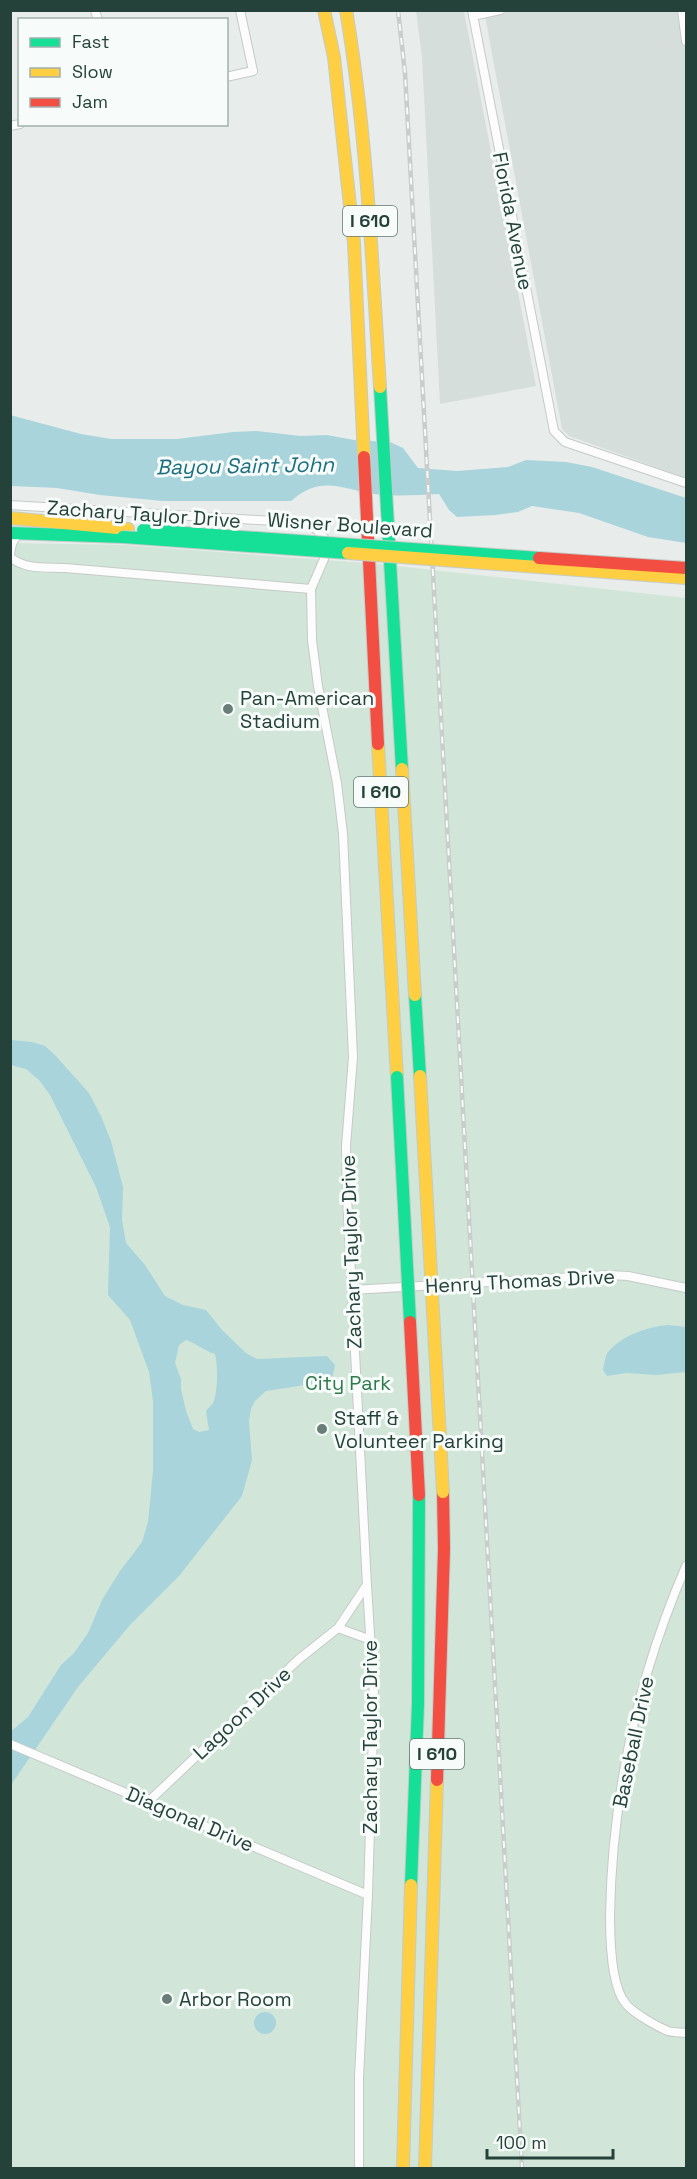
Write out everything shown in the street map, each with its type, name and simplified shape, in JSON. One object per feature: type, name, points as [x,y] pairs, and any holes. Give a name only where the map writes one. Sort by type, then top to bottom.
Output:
[{"type":"main road","name":"I 610","points":[[324,10],[334,57],[353,232],[378,753],[419,1495],[418,1704],[412,1827],[403,2169]]},
{"type":"main road","name":"I 610","points":[[346,10],[355,63],[369,206],[443,1492],[444,1550],[425,2169]]},
{"type":"main road","name":"Wisner Boulevard","points":[[10,518],[125,533],[687,578]]},
{"type":"main road","name":"Wisner Boulevard","points":[[16,533],[125,533],[687,568]]},
{"type":"street","points":[[228,77],[254,71],[240,10]]},
{"type":"street","points":[[472,13],[500,10]]},
{"type":"street","points":[[682,10],[687,41]]},
{"type":"street","name":"Florida Avenue","points":[[472,13],[554,431],[565,442],[687,483]]},
{"type":"street","name":"Zachary Taylor Drive","points":[[10,505],[306,524],[318,530],[326,540],[327,552],[311,589],[312,640],[318,686],[337,783],[343,834],[353,1056],[346,1146],[374,1697],[359,2078],[359,2169]]},
{"type":"street","points":[[16,533],[10,556],[19,564],[31,567],[311,589]]},
{"type":"street","name":"Henry Thomas Drive","points":[[352,1290],[609,1275],[640,1278],[687,1288]]},
{"type":"street","name":"Baseball Drive","points":[[687,1566],[652,1655],[629,1744],[611,1870],[610,1925],[616,1981],[626,2004],[669,2031],[687,2033]]},
{"type":"street","name":"Lagoon Drive","points":[[149,1801],[299,1659],[338,1628],[367,1586]]},
{"type":"street","points":[[338,1628],[371,1640]]},
{"type":"street","name":"Diagonal Drive","points":[[10,1743],[368,1895]]},
{"type":"shaded area","points":[[416,11],[464,11],[536,386],[440,404],[422,58]]},
{"type":"shaded area","points":[[484,11],[686,11],[686,478],[569,436],[562,429]]},
{"type":"green space","name":"City Park","points":[[11,543],[125,545],[379,564],[686,598],[686,2168],[11,2168]]},
{"type":"water","name":"Bayou Saint John","points":[[10,415],[81,434],[111,439],[177,439],[257,431],[390,442],[403,448],[418,468],[457,471],[508,467],[526,460],[566,462],[592,467],[686,498],[686,543],[648,537],[579,513],[532,506],[518,512],[457,517],[449,510],[439,494],[383,495],[325,486],[314,487],[291,501],[163,501],[57,488],[11,486]]},
{"type":"water","points":[[11,1040],[45,1046],[89,1093],[111,1141],[123,1187],[122,1220],[126,1243],[145,1265],[165,1296],[183,1305],[206,1310],[222,1330],[246,1353],[257,1359],[327,1356],[335,1365],[333,1375],[325,1382],[266,1391],[255,1401],[249,1421],[252,1460],[242,1496],[179,1576],[130,1625],[78,1687],[11,1785],[10,1732],[28,1717],[61,1665],[74,1653],[88,1633],[102,1600],[142,1542],[148,1522],[153,1471],[153,1401],[149,1372],[130,1320],[108,1295],[110,1227],[96,1187],[50,1095],[39,1080],[26,1069],[11,1065]],"holes":[[[186,1340],[215,1354],[217,1364],[215,1398],[206,1411],[209,1430],[199,1432],[193,1429],[186,1411],[181,1379],[175,1363],[179,1345]]]},
{"type":"water","points":[[668,1325],[686,1327],[686,1372],[656,1375],[626,1373],[607,1376],[603,1370],[605,1361],[608,1352],[614,1346],[636,1333]]},
{"type":"water","points":[[265,2012],[273,2015],[276,2023],[273,2031],[265,2034],[257,2031],[254,2023],[257,2015]]},
{"type":"railway","points":[[398,10],[405,73],[522,2168]]},
{"type":"traffic: fast","points":[[380,387],[402,769]]},
{"type":"traffic: fast","points":[[143,530],[539,558]]},
{"type":"traffic: fast","points":[[10,533],[123,537]]},
{"type":"traffic: fast","points":[[123,537],[348,553]]},
{"type":"traffic: fast","points":[[415,995],[420,1076]]},
{"type":"traffic: fast","points":[[397,1077],[410,1322]]},
{"type":"traffic: fast","points":[[411,1885],[418,1704],[419,1495]]},
{"type":"traffic: slow","points":[[324,10],[334,57],[354,243],[364,457]]},
{"type":"traffic: slow","points":[[346,10],[364,151],[380,387]]},
{"type":"traffic: slow","points":[[10,518],[128,529]]},
{"type":"traffic: slow","points":[[348,553],[686,578]]},
{"type":"traffic: slow","points":[[378,744],[397,1077]]},
{"type":"traffic: slow","points":[[402,769],[415,995]]},
{"type":"traffic: slow","points":[[420,1076],[443,1492]]},
{"type":"traffic: slow","points":[[425,2168],[437,1780]]},
{"type":"traffic: slow","points":[[403,2168],[411,1885]]},
{"type":"traffic: jam","points":[[364,457],[378,744]]},
{"type":"traffic: jam","points":[[539,558],[686,568]]},
{"type":"traffic: jam","points":[[410,1322],[419,1495]]},
{"type":"traffic: jam","points":[[437,1780],[444,1549],[443,1492]]},
{"type":"place","name":"Pan-American Stadium","points":[[228,709]]},
{"type":"place","name":"Staff & Volunteer Parking","points":[[322,1429]]},
{"type":"place","name":"Arbor Room","points":[[167,1999]]}]
